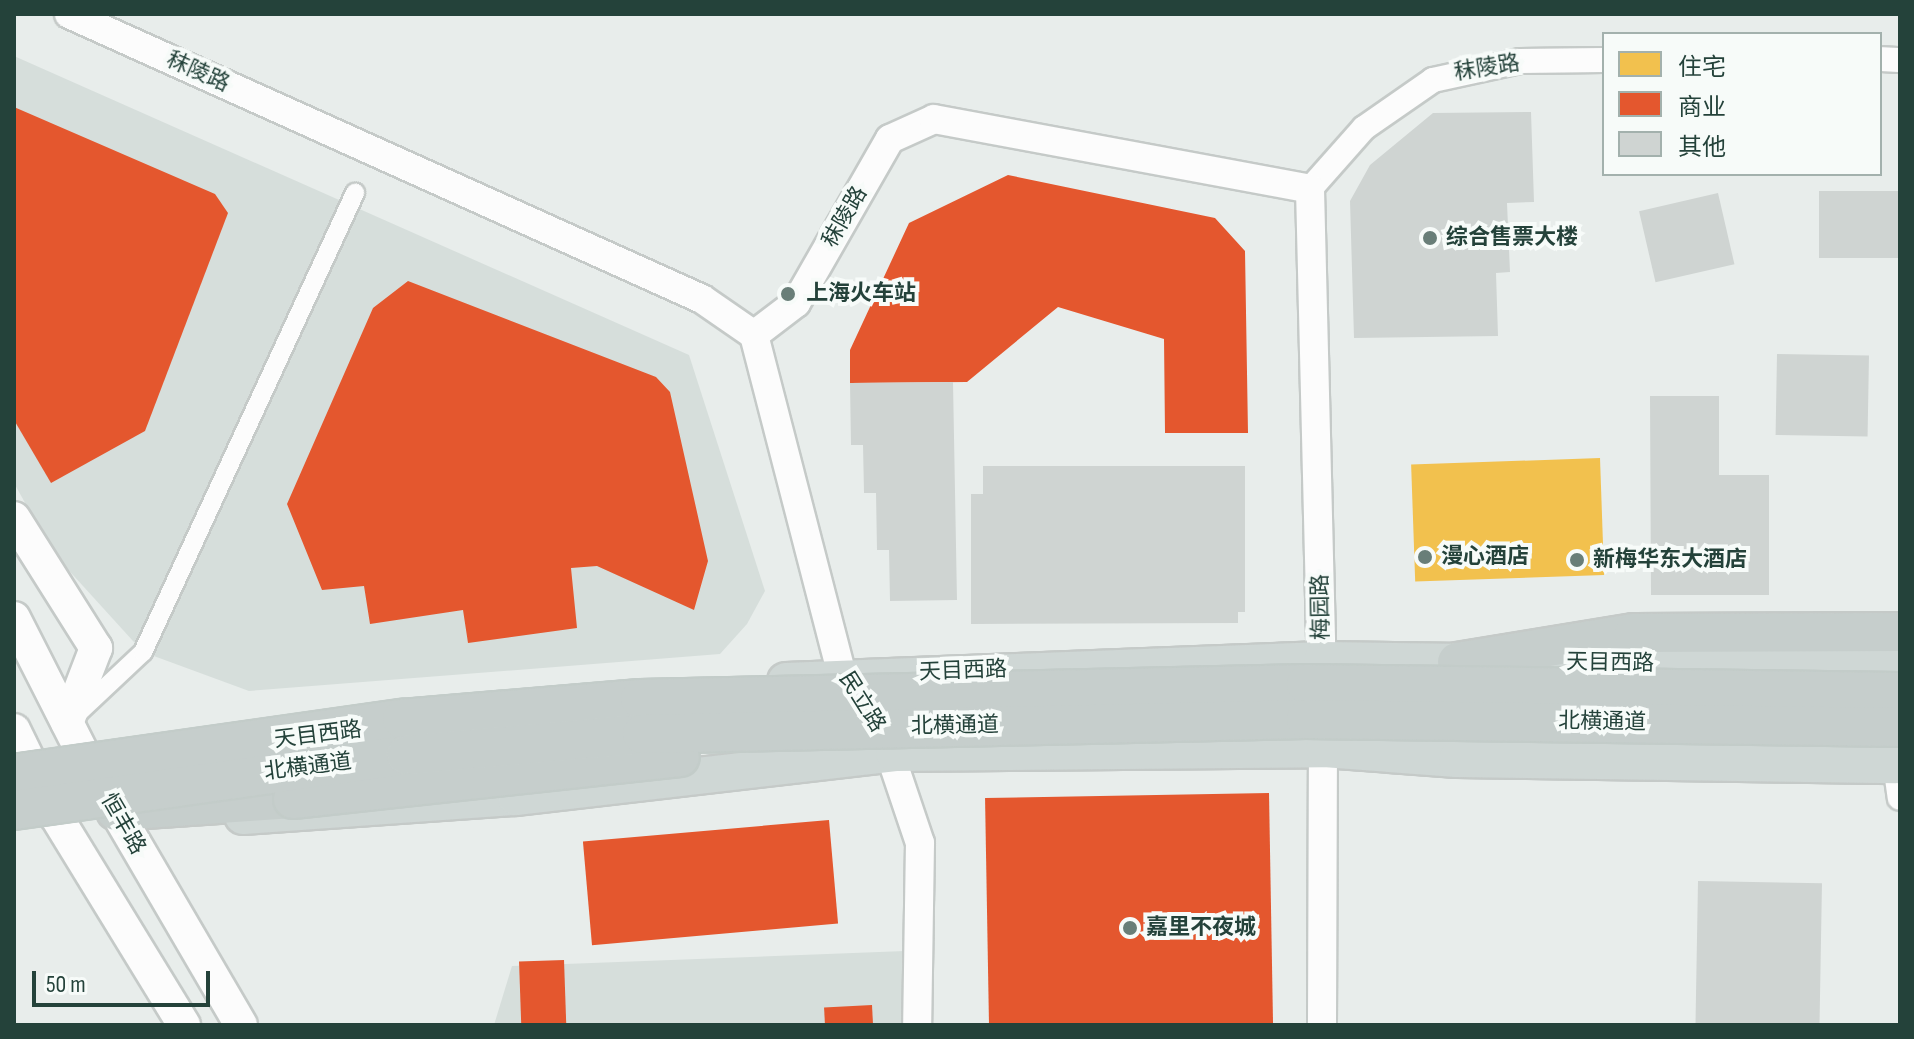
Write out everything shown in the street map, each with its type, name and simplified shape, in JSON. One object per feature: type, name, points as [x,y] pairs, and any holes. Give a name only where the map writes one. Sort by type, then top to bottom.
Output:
[{"type":"highway","points":[[1457,662],[1634,633],[1900,632]]},
{"type":"highway","name":"北横通道","points":[[19,767],[402,719],[640,699],[1306,684],[1900,692]]},
{"type":"highway","points":[[116,811],[293,799],[1029,724]]},
{"type":"highway","name":"北横通道","points":[[14,810],[406,755],[642,734],[1029,724],[1900,727]]},
{"type":"highway","points":[[1819,726],[1899,767]]},
{"type":"main road","points":[[14,518],[96,648],[67,723]]},
{"type":"main road","name":"恒丰路","points":[[14,618],[85,758],[241,1025]]},
{"type":"main road","name":"天目西路","points":[[19,767],[842,675],[1322,660],[1900,668]]},
{"type":"main road","points":[[14,730],[19,767],[56,816],[184,1025]]},
{"type":"main road","points":[[14,822],[288,786],[831,738],[894,753],[1324,749],[1457,759],[1899,767]]},
{"type":"street","name":"秣陵路","points":[[69,14],[702,299],[754,335],[796,303],[890,139],[934,119],[1310,189],[1364,128],[1433,80],[1520,61],[1602,60]]},
{"type":"street","name":"梅园路","points":[[1310,189],[1324,749],[1322,1025]]},
{"type":"street","points":[[67,723],[143,652],[355,193]]},
{"type":"street","name":"民立路","points":[[754,335],[842,675],[894,753],[920,843],[917,1025]]},
{"type":"shaded area","points":[[14,56],[689,355],[765,591],[747,624],[720,654],[249,691],[143,652],[53,553],[14,483]]},
{"type":"shaded area","points":[[905,951],[903,1025],[494,1025],[512,966]]},
{"type":"building: 住宅","points":[[1600,458],[1604,575],[1415,582],[1411,465]]},
{"type":"building: 商业","points":[[14,107],[215,194],[228,213],[145,431],[51,483],[14,420]]},
{"type":"building: 商业","points":[[1008,175],[1215,218],[1245,251],[1248,433],[1165,433],[1164,339],[1058,307],[967,382],[850,383],[850,350],[909,223]]},
{"type":"building: 商业","points":[[408,281],[656,377],[670,392],[708,561],[694,610],[597,566],[571,568],[577,628],[468,643],[463,610],[370,624],[364,586],[322,590],[287,504],[373,308]]},
{"type":"building: 商业","name":"嘉里不夜城","points":[[1269,793],[1273,1025],[989,1025],[985,798]]},
{"type":"building: 商业","points":[[829,820],[838,924],[592,945],[583,842]]},
{"type":"building: 商业","points":[[564,960],[566,1025],[521,1025],[519,962]]},
{"type":"building: 商业","points":[[872,1005],[873,1025],[825,1025],[824,1008]]},
{"type":"building: 其他","name":"综合售票大楼","points":[[1531,112],[1534,202],[1507,203],[1510,272],[1496,273],[1498,336],[1354,338],[1350,201],[1370,165],[1433,113]]},
{"type":"building: 其他","points":[[1819,191],[1900,191],[1900,258],[1819,258]]},
{"type":"building: 其他","points":[[1718,193],[1734,264],[1655,282],[1639,211]]},
{"type":"building: 其他","points":[[1777,354],[1869,356],[1868,437],[1776,435]]},
{"type":"building: 其他","points":[[953,382],[957,600],[890,601],[889,550],[877,550],[876,493],[864,493],[863,445],[851,445],[850,383]]},
{"type":"building: 其他","points":[[1650,396],[1719,396],[1719,475],[1769,475],[1769,595],[1651,595]]},
{"type":"building: 其他","points":[[983,466],[1245,466],[1245,612],[1238,612],[1238,623],[971,624],[971,494],[983,494]]},
{"type":"building: 其他","points":[[1698,881],[1822,883],[1820,1025],[1695,1025]]},
{"type":"place","name":"综合售票大楼","points":[[1430,238]]},
{"type":"place","name":"上海火车站","points":[[788,294]]},
{"type":"place","name":"漫心酒店","points":[[1425,557]]},
{"type":"place","name":"新梅华东大酒店","points":[[1577,560]]},
{"type":"place","name":"嘉里不夜城","points":[[1130,928]]}]
